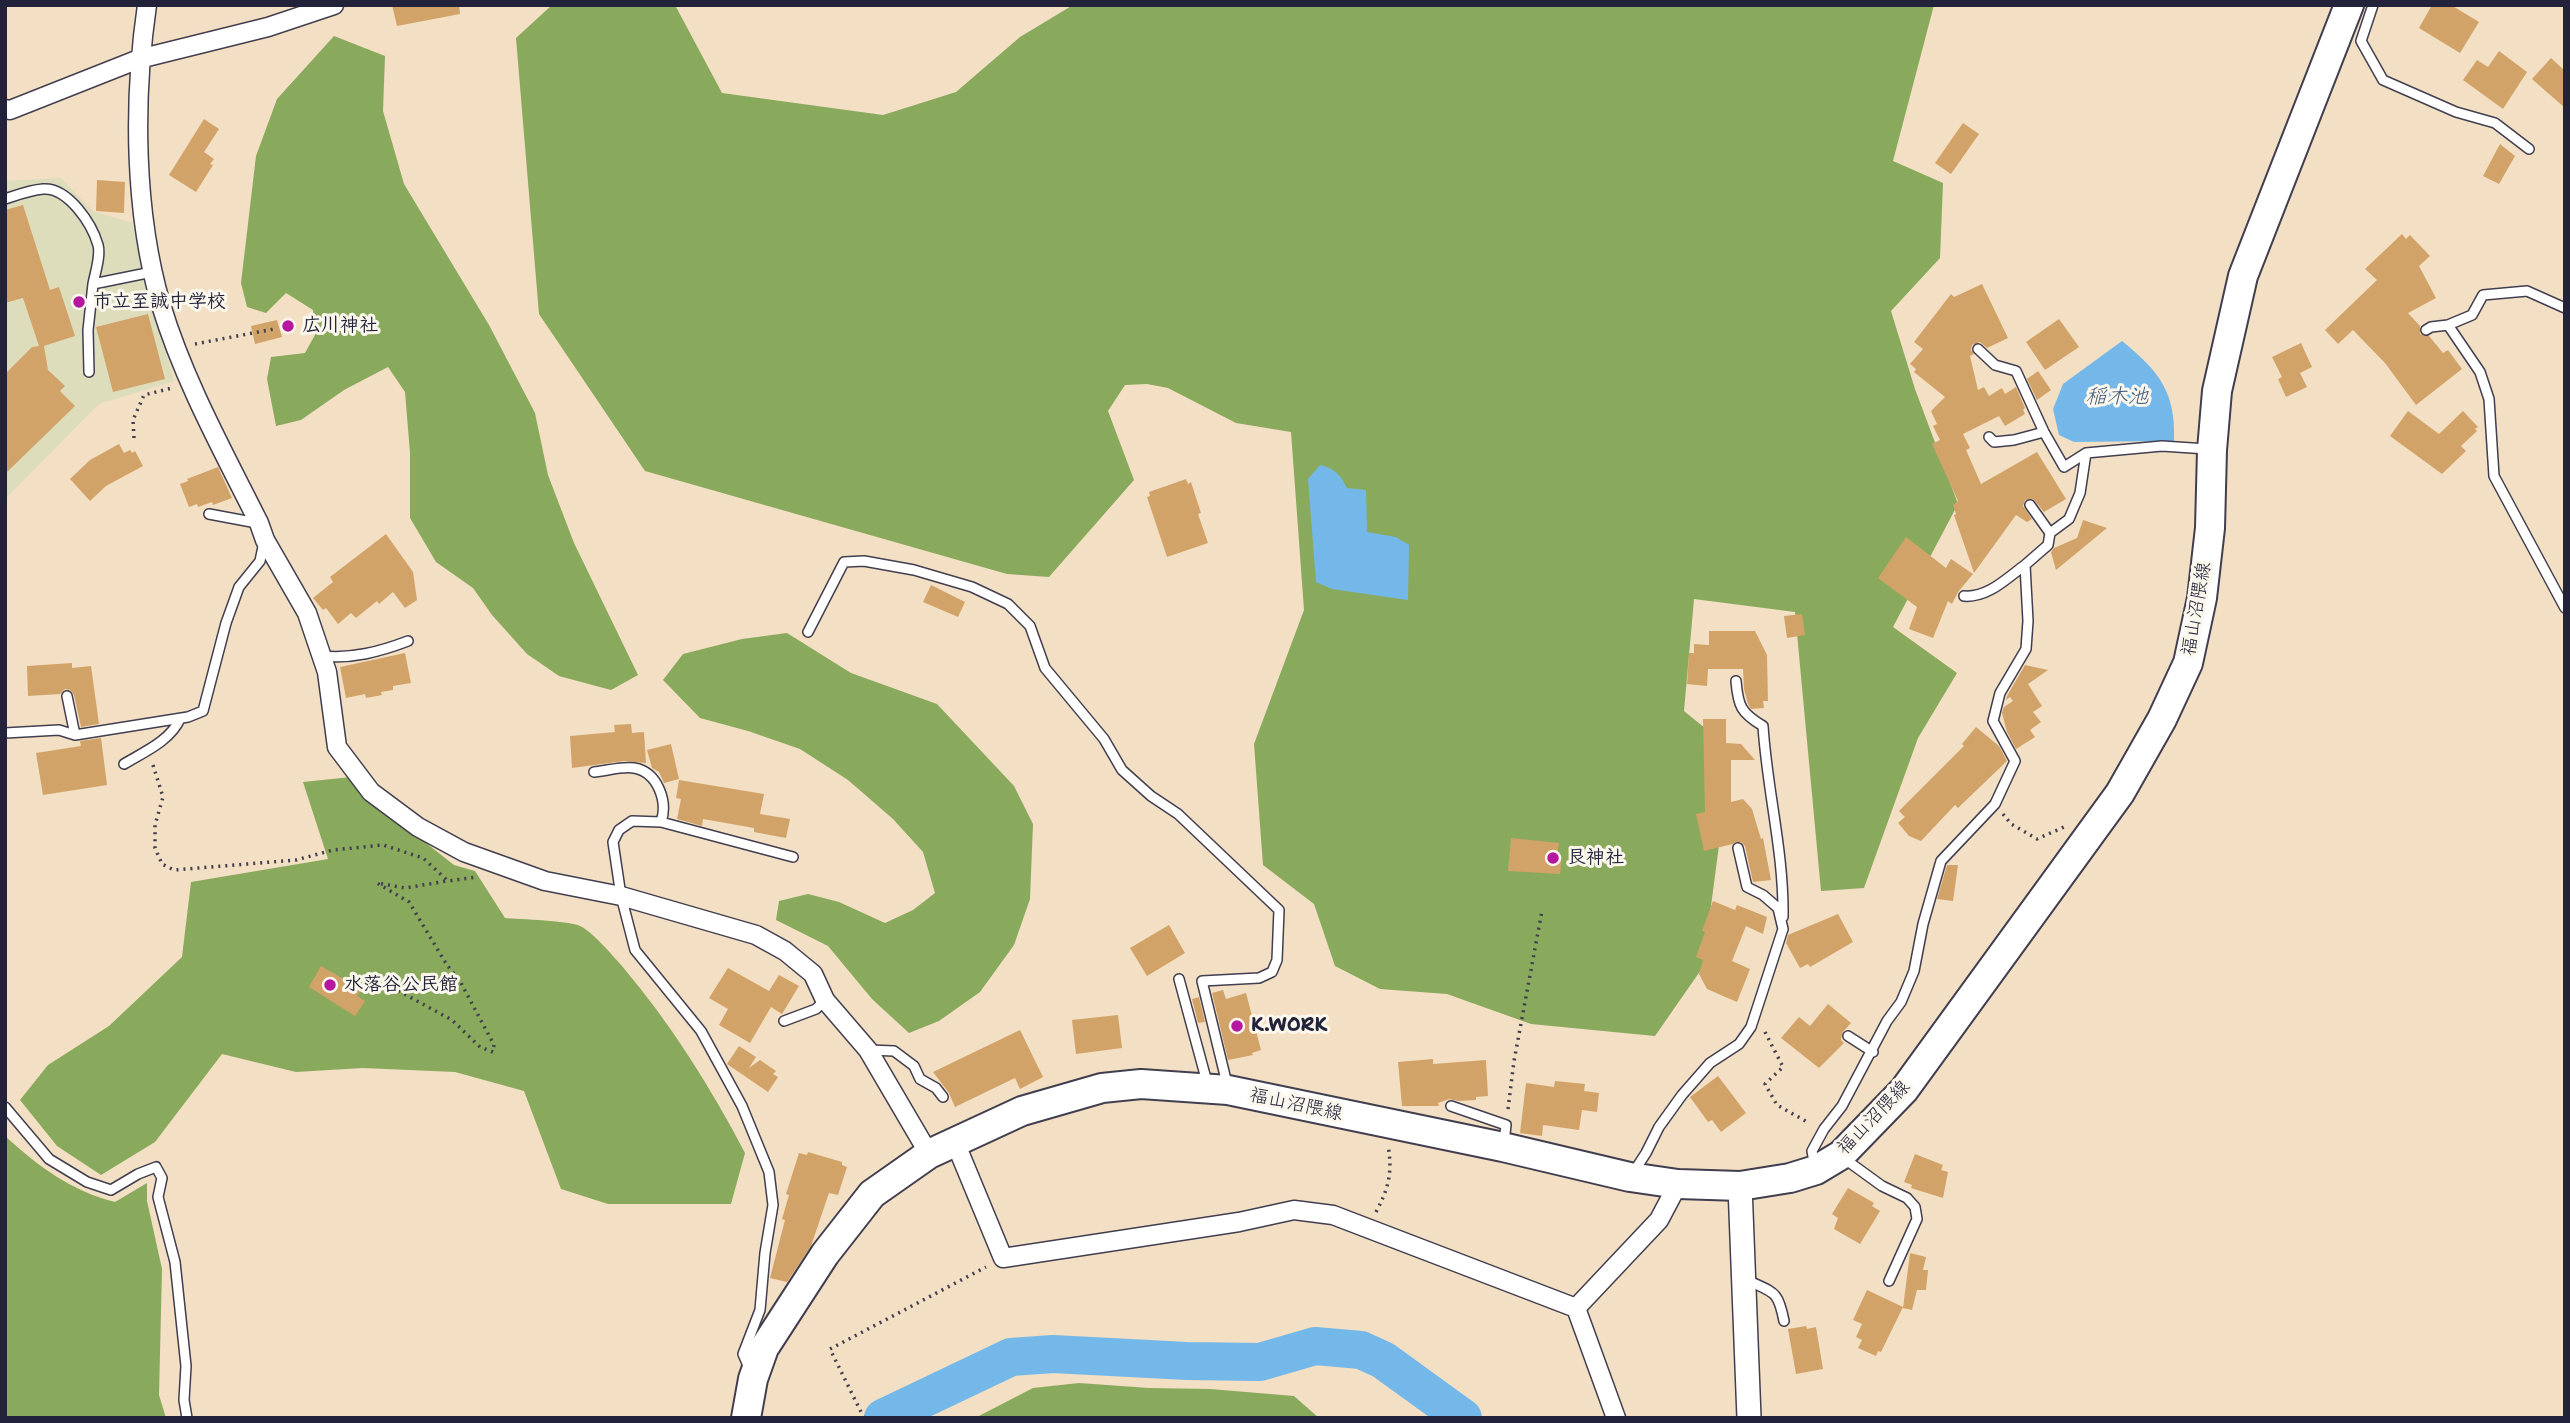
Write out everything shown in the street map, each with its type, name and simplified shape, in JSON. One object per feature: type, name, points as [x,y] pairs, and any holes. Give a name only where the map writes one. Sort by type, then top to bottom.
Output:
[{"type":"main road","name":"福山沼隈線","points":[[746,1418],[753,1379],[764,1348],[825,1254],[872,1194],[929,1154],[1022,1111],[1102,1088],[1141,1084],[1218,1088],[1383,1124],[1505,1136],[1630,1177],[1678,1184],[1740,1186],[1790,1178],[1816,1170],[1841,1155],[1904,1090],[2120,793],[2162,719],[2188,663],[2202,598],[2210,528],[2217,391],[2243,276],[2349,5]]},
{"type":"street","points":[[147,5],[139,59],[141,203],[152,272],[161,307],[191,384],[262,532],[307,613],[327,672],[337,747],[371,792],[418,827],[464,852],[545,881],[621,896],[756,935],[785,951],[813,974],[825,1000],[867,1050],[929,1154]]},
{"type":"street","points":[[5,109],[10,110],[139,59],[268,27],[334,5]]},
{"type":"street","points":[[955,1142],[1003,1258],[1239,1222],[1294,1210],[1333,1215],[1576,1308],[1616,1418]]},
{"type":"street","points":[[1576,1308],[1659,1220],[1678,1184]]},
{"type":"street","points":[[1740,1186],[1749,1418]]},
{"type":"lane","points":[[2373,5],[2361,41],[2383,80],[2456,112],[2495,123],[2529,149]]},
{"type":"lane","points":[[5,199],[46,188],[62,193],[83,216],[99,247],[88,330],[89,372]]},
{"type":"lane","points":[[93,284],[152,272]]},
{"type":"lane","points":[[2426,330],[2472,315],[2483,295],[2527,291],[2565,308]]},
{"type":"lane","points":[[2448,325],[2480,372],[2489,399],[2494,476],[2565,608]]},
{"type":"lane","points":[[1978,349],[1995,365],[2016,372],[2064,467],[2086,453],[2162,446],[2212,450]]},
{"type":"lane","points":[[1989,437],[1994,442],[2044,432]]},
{"type":"lane","points":[[1964,596],[1977,597],[1985,593],[2048,545],[2050,533],[2069,519],[2080,493],[2086,453]]},
{"type":"lane","points":[[2030,505],[2050,533]]},
{"type":"lane","points":[[5,733],[59,730],[75,735],[180,719],[203,711],[239,587],[260,561],[262,532],[209,514]]},
{"type":"lane","points":[[808,632],[844,562],[864,561],[914,570],[972,587],[1008,604],[1030,626],[1045,668],[1104,739],[1122,770],[1151,796],[1178,814],[1279,911],[1277,960],[1272,972],[1259,978],[1202,981],[1218,1088]]},
{"type":"lane","points":[[1816,1170],[1812,1151],[1873,1052],[1914,971],[1923,924],[1941,862],[1995,804],[2015,761],[1993,721],[2000,693],[2026,649],[2028,621],[2025,565]]},
{"type":"lane","points":[[322,656],[342,658],[363,655],[408,642]]},
{"type":"lane","points":[[1630,1177],[1659,1127],[1682,1095],[1710,1063],[1739,1044],[1751,1027],[1783,929],[1783,867],[1765,758],[1763,726],[1748,717],[1738,702],[1737,681]]},
{"type":"lane","points":[[67,696],[75,735]]},
{"type":"lane","points":[[124,764],[176,728],[180,719]]},
{"type":"lane","points":[[594,772],[634,768],[648,775],[659,787],[665,810],[661,821]]},
{"type":"lane","points":[[753,1379],[743,1354],[760,1310],[773,1205],[769,1172],[742,1106],[701,1031],[635,950],[621,896],[613,842],[619,830],[632,821],[661,821],[793,857]]},
{"type":"lane","points":[[1738,848],[1747,887],[1763,895],[1778,908],[1783,929]]},
{"type":"lane","points":[[1179,979],[1218,1088]]},
{"type":"lane","points":[[784,1021],[816,1009],[825,1000]]},
{"type":"lane","points":[[1848,1037],[1873,1052]]},
{"type":"lane","points":[[867,1050],[894,1051],[914,1066],[920,1079],[936,1088],[943,1097]]},
{"type":"lane","points":[[1451,1106],[1505,1136]]},
{"type":"lane","points":[[5,1107],[49,1159],[87,1182],[111,1190],[156,1167],[162,1178],[158,1197],[175,1262],[186,1366],[184,1400],[187,1418]]},
{"type":"lane","points":[[1841,1155],[1882,1186],[1908,1198],[1915,1207],[1917,1219],[1889,1281]]},
{"type":"lane","points":[[1742,1278],[1775,1293],[1781,1304],[1784,1321]]},
{"type":"path","points":[[176,347],[274,329]]},
{"type":"path","points":[[134,438],[134,420],[144,395],[191,384]]},
{"type":"path","points":[[148,749],[163,797],[155,825],[155,848],[162,864],[174,870],[296,860],[332,850],[383,845],[423,858],[449,881]]},
{"type":"path","points":[[1995,804],[2011,824],[2037,839],[2070,824]]},
{"type":"path","points":[[386,984],[452,1020],[480,1046],[492,1052],[495,1045],[461,983],[409,902],[377,883],[405,888],[518,871]]},
{"type":"path","points":[[1505,1136],[1514,1061],[1542,911]]},
{"type":"path","points":[[1755,1015],[1783,1067],[1765,1084],[1777,1105],[1798,1119],[1825,1129]]},
{"type":"path","points":[[1366,1227],[1388,1190],[1390,1178],[1391,1160],[1383,1124]]},
{"type":"path","points":[[864,1418],[830,1349],[1003,1258]]},
{"type":"shaded area","name":"市立至誠中学校","points":[[61,178],[93,211],[132,223],[174,381],[99,404],[5,499],[5,181]]},
{"type":"green space","points":[[552,5],[675,5],[722,93],[883,115],[956,92],[1020,37],[1073,5],[1934,5],[1893,161],[1943,183],[1940,258],[1891,311],[1915,389],[1958,504],[1893,627],[1957,673],[1918,738],[1864,888],[1821,891],[1795,612],[1694,599],[1684,711],[1711,733],[1719,845],[1703,967],[1655,1036],[1531,1024],[1447,994],[1380,989],[1335,966],[1314,904],[1263,865],[1254,744],[1304,610],[1291,432],[1236,423],[1168,388],[1147,384],[1125,385],[1108,411],[1134,480],[1049,577],[1007,574],[645,471],[539,314],[516,38]]},
{"type":"green space","points":[[334,36],[385,56],[383,111],[404,184],[489,325],[535,413],[548,475],[574,543],[638,675],[611,690],[559,676],[527,654],[492,615],[473,588],[436,562],[410,518],[410,453],[405,392],[388,367],[344,390],[301,420],[276,426],[267,379],[271,357],[305,353],[316,333],[313,310],[286,293],[266,313],[247,307],[241,283],[256,156],[277,99]]},
{"type":"green space","points":[[787,633],[851,673],[937,704],[1014,786],[1033,824],[1030,899],[1014,945],[980,992],[939,1021],[909,1033],[872,999],[828,946],[776,920],[779,901],[808,894],[839,902],[885,923],[913,910],[935,893],[923,852],[893,819],[848,780],[800,749],[700,718],[663,680],[683,654],[742,639]]},
{"type":"green space","points":[[351,777],[365,795],[454,865],[475,871],[505,918],[580,926],[596,938],[622,966],[689,1056],[745,1153],[731,1204],[608,1204],[561,1189],[524,1091],[455,1072],[363,1068],[296,1072],[222,1054],[155,1142],[101,1175],[57,1146],[20,1100],[48,1065],[109,1026],[182,957],[191,882],[328,859],[303,782]]},
{"type":"green space","points":[[5,1136],[56,1176],[99,1197],[115,1202],[147,1183],[147,1201],[162,1269],[159,1395],[166,1418],[5,1418]]},
{"type":"green space","points":[[1079,1383],[1294,1396],[1319,1418],[975,1418],[1033,1388]]},
{"type":"water","name":"稲木池","points":[[2122,341],[2146,362],[2163,384],[2172,409],[2174,441],[2074,442],[2059,435],[2053,409],[2063,384]]},
{"type":"water","points":[[1320,465],[1336,473],[1347,488],[1366,490],[1367,532],[1396,537],[1409,545],[1408,600],[1332,589],[1316,582],[1308,479]]},
{"type":"building","points":[[392,5],[459,5],[460,14],[397,26]]},
{"type":"building","points":[[2432,5],[2451,5],[2479,22],[2460,53],[2419,28]]},
{"type":"building","points":[[2499,51],[2527,72],[2503,109],[2463,80],[2477,60],[2488,67]]},
{"type":"building","points":[[2551,58],[2565,71],[2565,108],[2532,79]]},
{"type":"building","points":[[204,119],[219,129],[204,152],[214,159],[210,164],[213,165],[196,192],[169,175]]},
{"type":"building","points":[[1963,123],[1979,134],[1951,174],[1935,163]]},
{"type":"building","points":[[2500,144],[2515,156],[2499,184],[2483,176]]},
{"type":"building","points":[[97,180],[125,182],[124,213],[96,211]]},
{"type":"building","points":[[23,205],[50,290],[59,287],[75,336],[44,346],[48,370],[65,386],[60,391],[75,406],[5,474],[5,374],[32,347],[39,346],[23,298],[5,303],[5,210]]},
{"type":"building","points":[[2402,234],[2406,239],[2410,235],[2430,256],[2419,266],[2436,298],[2408,313],[2420,326],[2420,334],[2429,336],[2443,353],[2448,350],[2462,369],[2416,405],[2385,363],[2353,330],[2338,344],[2325,330],[2377,280],[2365,269]]},
{"type":"building","points":[[1982,284],[2008,338],[1987,348],[1980,342],[1972,345],[1974,354],[1970,356],[1978,390],[1984,387],[1989,396],[2002,388],[2005,394],[2016,387],[2025,414],[2005,426],[1999,416],[1963,434],[1970,448],[1966,450],[1981,484],[2037,452],[2066,499],[2044,512],[2033,499],[2025,500],[2023,506],[2032,519],[2027,522],[2016,515],[1974,573],[1954,515],[1953,505],[1958,501],[1932,444],[1940,440],[1933,426],[1937,424],[1931,411],[1945,397],[1914,372],[1916,369],[1910,364],[1923,349],[1914,342],[1951,294],[1954,297]]},
{"type":"building","points":[[148,314],[165,379],[113,392],[96,327]]},
{"type":"building","points":[[2059,319],[2079,347],[2045,370],[2026,342]]},
{"type":"building","points":[[277,320],[282,337],[255,344],[251,326]]},
{"type":"building","points":[[2301,343],[2312,367],[2300,373],[2307,387],[2286,397],[2278,379],[2282,377],[2272,357]]},
{"type":"building","points":[[2038,371],[2051,390],[2037,400],[2027,379]]},
{"type":"building","points":[[2408,411],[2439,434],[2463,411],[2478,427],[2475,429],[2477,431],[2461,446],[2466,451],[2442,474],[2390,436]]},
{"type":"building","points":[[119,444],[124,453],[135,451],[143,466],[106,486],[90,501],[70,479],[90,460]]},
{"type":"building","points":[[218,467],[232,498],[213,505],[212,502],[189,507],[180,484]]},
{"type":"building","points":[[1186,479],[1188,484],[1191,482],[1208,543],[1167,557],[1147,497],[1150,496],[1149,492]]},
{"type":"building","points":[[2083,520],[2107,528],[2056,570],[2051,552],[2077,538]]},
{"type":"building","points":[[386,534],[413,572],[417,600],[405,608],[393,592],[356,618],[351,613],[338,624],[326,608],[323,610],[313,598],[333,582],[330,577]]},
{"type":"building","points":[[1906,537],[1946,568],[1951,559],[1973,574],[1952,604],[1948,601],[1933,638],[1909,629],[1917,607],[1878,578]]},
{"type":"building","points":[[931,585],[965,602],[958,617],[923,602]]},
{"type":"building","points":[[1802,614],[1805,635],[1787,638],[1784,616]]},
{"type":"building","points":[[1709,631],[1755,631],[1767,655],[1768,701],[1763,701],[1764,708],[1751,709],[1748,704],[1743,669],[1708,669],[1707,686],[1687,684],[1689,653],[1694,653],[1694,644],[1709,645]]},
{"type":"building","points":[[405,653],[411,683],[393,686],[393,690],[381,692],[382,695],[366,698],[365,694],[346,698],[340,667]]},
{"type":"building","points":[[72,663],[72,668],[91,666],[99,724],[81,727],[74,695],[70,690],[65,689],[60,694],[28,696],[27,666]]},
{"type":"building","points":[[2025,665],[2048,670],[2028,684],[2042,706],[2033,712],[2041,722],[2030,730],[2035,737],[2016,749],[2007,732],[2002,713],[2004,707],[2013,701],[2010,697],[2006,700],[2007,696]]},
{"type":"building","points":[[1703,719],[1726,719],[1726,743],[1741,744],[1755,760],[1731,760],[1731,802],[1743,799],[1752,809],[1761,839],[1763,838],[1771,880],[1753,882],[1745,846],[1741,842],[1704,851],[1696,814],[1705,812]]},
{"type":"building","points":[[631,724],[632,733],[644,732],[646,763],[624,761],[572,768],[570,736],[615,732],[614,725]]},
{"type":"building","points":[[1976,727],[1999,746],[2007,761],[1958,808],[1955,805],[1921,841],[1909,836],[1898,823],[1905,817],[1899,811],[1964,746],[1962,744]]},
{"type":"building","points":[[101,738],[107,785],[43,795],[36,753],[81,746],[80,741]]},
{"type":"building","points":[[671,744],[679,779],[664,783],[659,772],[652,768],[647,750]]},
{"type":"building","points":[[679,780],[764,794],[760,814],[790,819],[786,838],[754,832],[754,828],[703,819],[702,826],[677,819],[681,799],[676,798]]},
{"type":"building","points":[[1511,838],[1559,843],[1557,855],[1562,856],[1560,874],[1508,871]]},
{"type":"building","points":[[1947,865],[1958,865],[1953,901],[1937,899]]},
{"type":"building","points":[[1713,901],[1735,910],[1737,905],[1767,917],[1763,934],[1746,926],[1732,961],[1750,969],[1737,1002],[1707,989],[1699,974],[1703,960],[1696,957]]},
{"type":"building","points":[[1838,914],[1853,942],[1810,967],[1808,964],[1800,968],[1786,943],[1788,935]]},
{"type":"building","points":[[1169,925],[1185,953],[1147,976],[1130,948]]},
{"type":"building","name":"水落谷公民館","points":[[321,966],[361,989],[357,996],[365,1001],[355,1016],[309,987]]},
{"type":"building","points":[[728,968],[769,991],[779,975],[799,986],[782,1014],[771,1007],[750,1043],[719,1025],[728,1009],[709,998]]},
{"type":"building","name":"K.WORK","points":[[1223,990],[1226,999],[1246,993],[1261,1050],[1252,1053],[1253,1055],[1228,1060],[1212,993]]},
{"type":"building","points":[[1199,997],[1205,1022],[1198,1023],[1192,999]]},
{"type":"building","points":[[1828,1004],[1851,1023],[1842,1033],[1841,1040],[1844,1043],[1819,1068],[1781,1038],[1799,1017],[1810,1026]]},
{"type":"building","points":[[1118,1015],[1122,1048],[1076,1054],[1072,1020]]},
{"type":"building","points":[[1020,1030],[1043,1077],[1020,1089],[1015,1078],[955,1107],[949,1093],[933,1072]]},
{"type":"building","points":[[739,1046],[756,1057],[749,1068],[760,1060],[776,1071],[773,1074],[778,1077],[768,1092],[727,1064]]},
{"type":"building","points":[[1433,1059],[1433,1064],[1486,1060],[1488,1096],[1476,1097],[1476,1100],[1449,1099],[1438,1103],[1439,1106],[1402,1106],[1398,1062]]},
{"type":"building","points":[[1718,1076],[1746,1113],[1721,1132],[1712,1120],[1708,1122],[1690,1097]]},
{"type":"building","points":[[1555,1081],[1585,1084],[1584,1091],[1599,1093],[1597,1112],[1582,1110],[1579,1130],[1543,1125],[1542,1136],[1520,1133],[1526,1083],[1554,1087]]},
{"type":"building","points":[[808,1152],[842,1162],[842,1165],[847,1167],[838,1195],[829,1193],[811,1246],[787,1282],[770,1278],[785,1220],[782,1219],[789,1195],[786,1194],[799,1153],[807,1155]]},
{"type":"building","points":[[1915,1154],[1943,1165],[1941,1170],[1948,1172],[1943,1198],[1911,1188],[1912,1185],[1904,1182]]},
{"type":"building","points":[[1848,1188],[1874,1203],[1872,1206],[1880,1211],[1860,1244],[1834,1229],[1838,1218],[1832,1214]]},
{"type":"building","points":[[1910,1253],[1926,1257],[1923,1270],[1928,1270],[1926,1290],[1917,1290],[1912,1310],[1903,1308]]},
{"type":"building","points":[[1867,1290],[1903,1307],[1881,1352],[1878,1351],[1876,1356],[1858,1348],[1862,1340],[1856,1337],[1862,1324],[1853,1320]]},
{"type":"building","points":[[1806,1326],[1807,1329],[1816,1327],[1823,1369],[1796,1374],[1788,1329]]},
{"type":"waterway","points":[[883,1418],[1011,1357],[1053,1354],[1260,1362],[1315,1346],[1361,1350],[1383,1360],[1463,1418]]},
{"type":"place","name":"市立至誠中学校","points":[[79,302]]},
{"type":"place","name":"広川神社","points":[[288,326]]},
{"type":"place","name":"艮神社","points":[[1553,858]]},
{"type":"place","name":"水落谷公民館","points":[[330,985]]},
{"type":"place","name":"K.WORK","points":[[1237,1026]]}]
